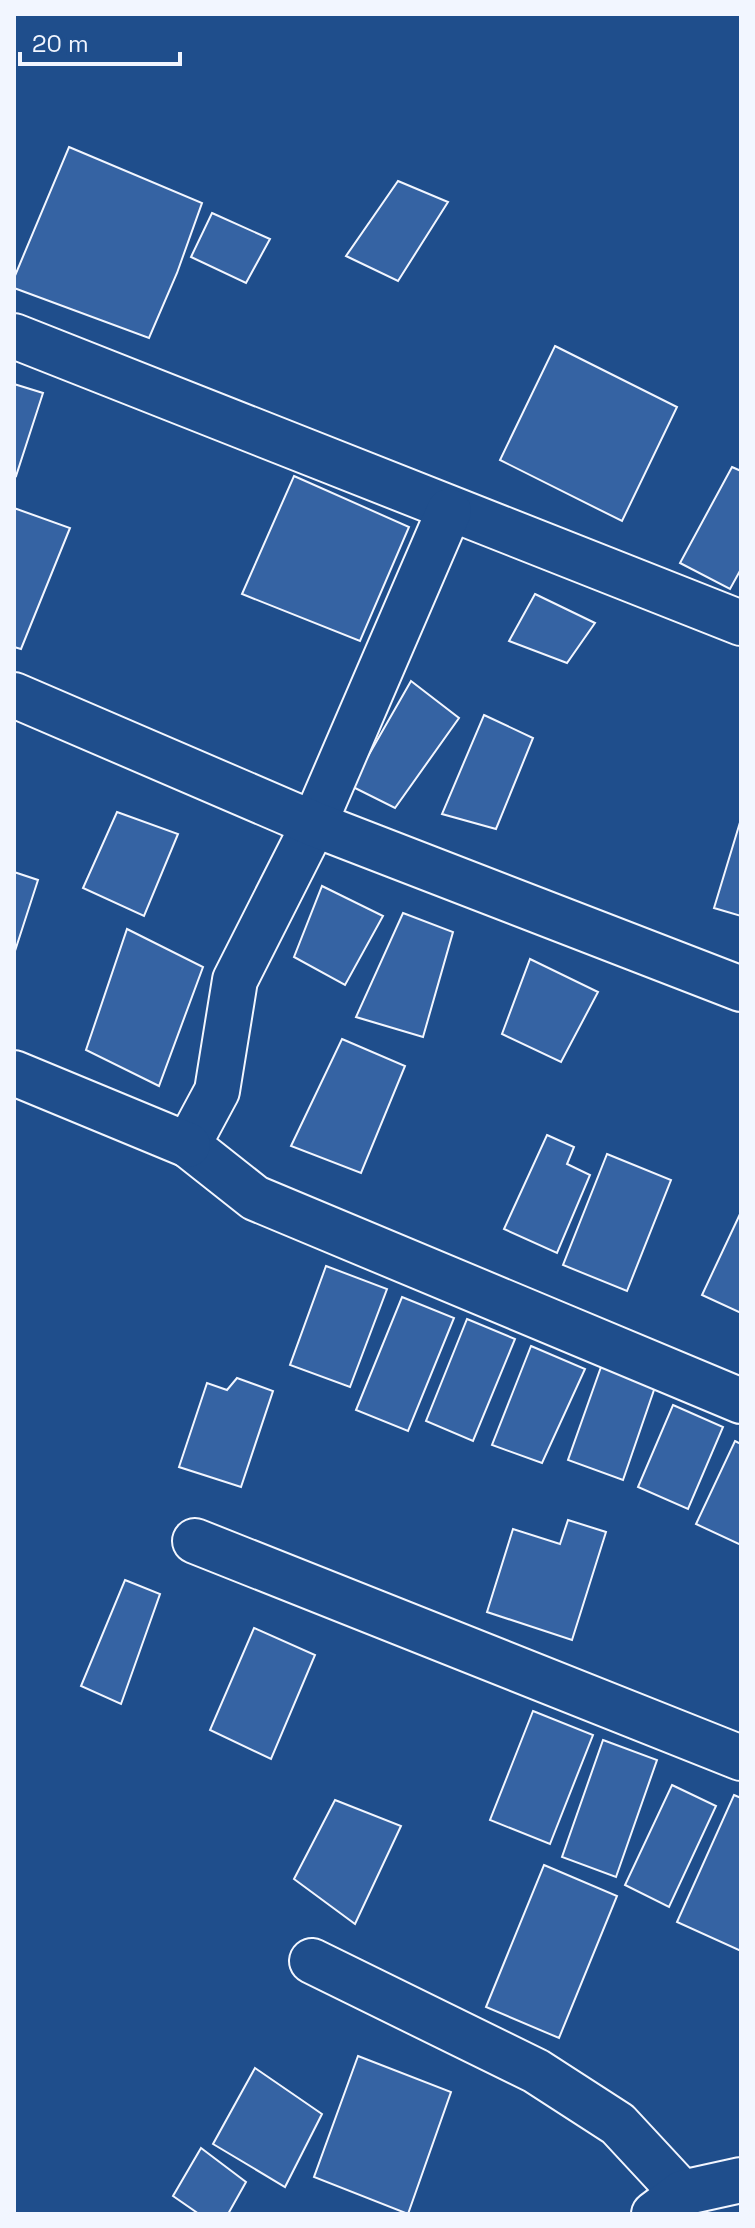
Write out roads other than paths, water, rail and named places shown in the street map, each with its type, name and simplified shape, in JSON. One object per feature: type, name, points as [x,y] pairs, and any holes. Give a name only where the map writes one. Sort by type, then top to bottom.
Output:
[{"type":"street","points":[[14,336],[449,511],[741,623]]},
{"type":"street","points":[[188,1145],[217,1091],[235,980],[314,824],[449,511]]},
{"type":"street","points":[[14,695],[314,824],[741,989]]},
{"type":"street","points":[[14,1073],[188,1145],[255,1198],[741,1401]]},
{"type":"street","points":[[195,1541],[741,1758]]},
{"type":"street","points":[[312,1961],[536,2071],[618,2124],[668,2203],[741,2180]]}]
